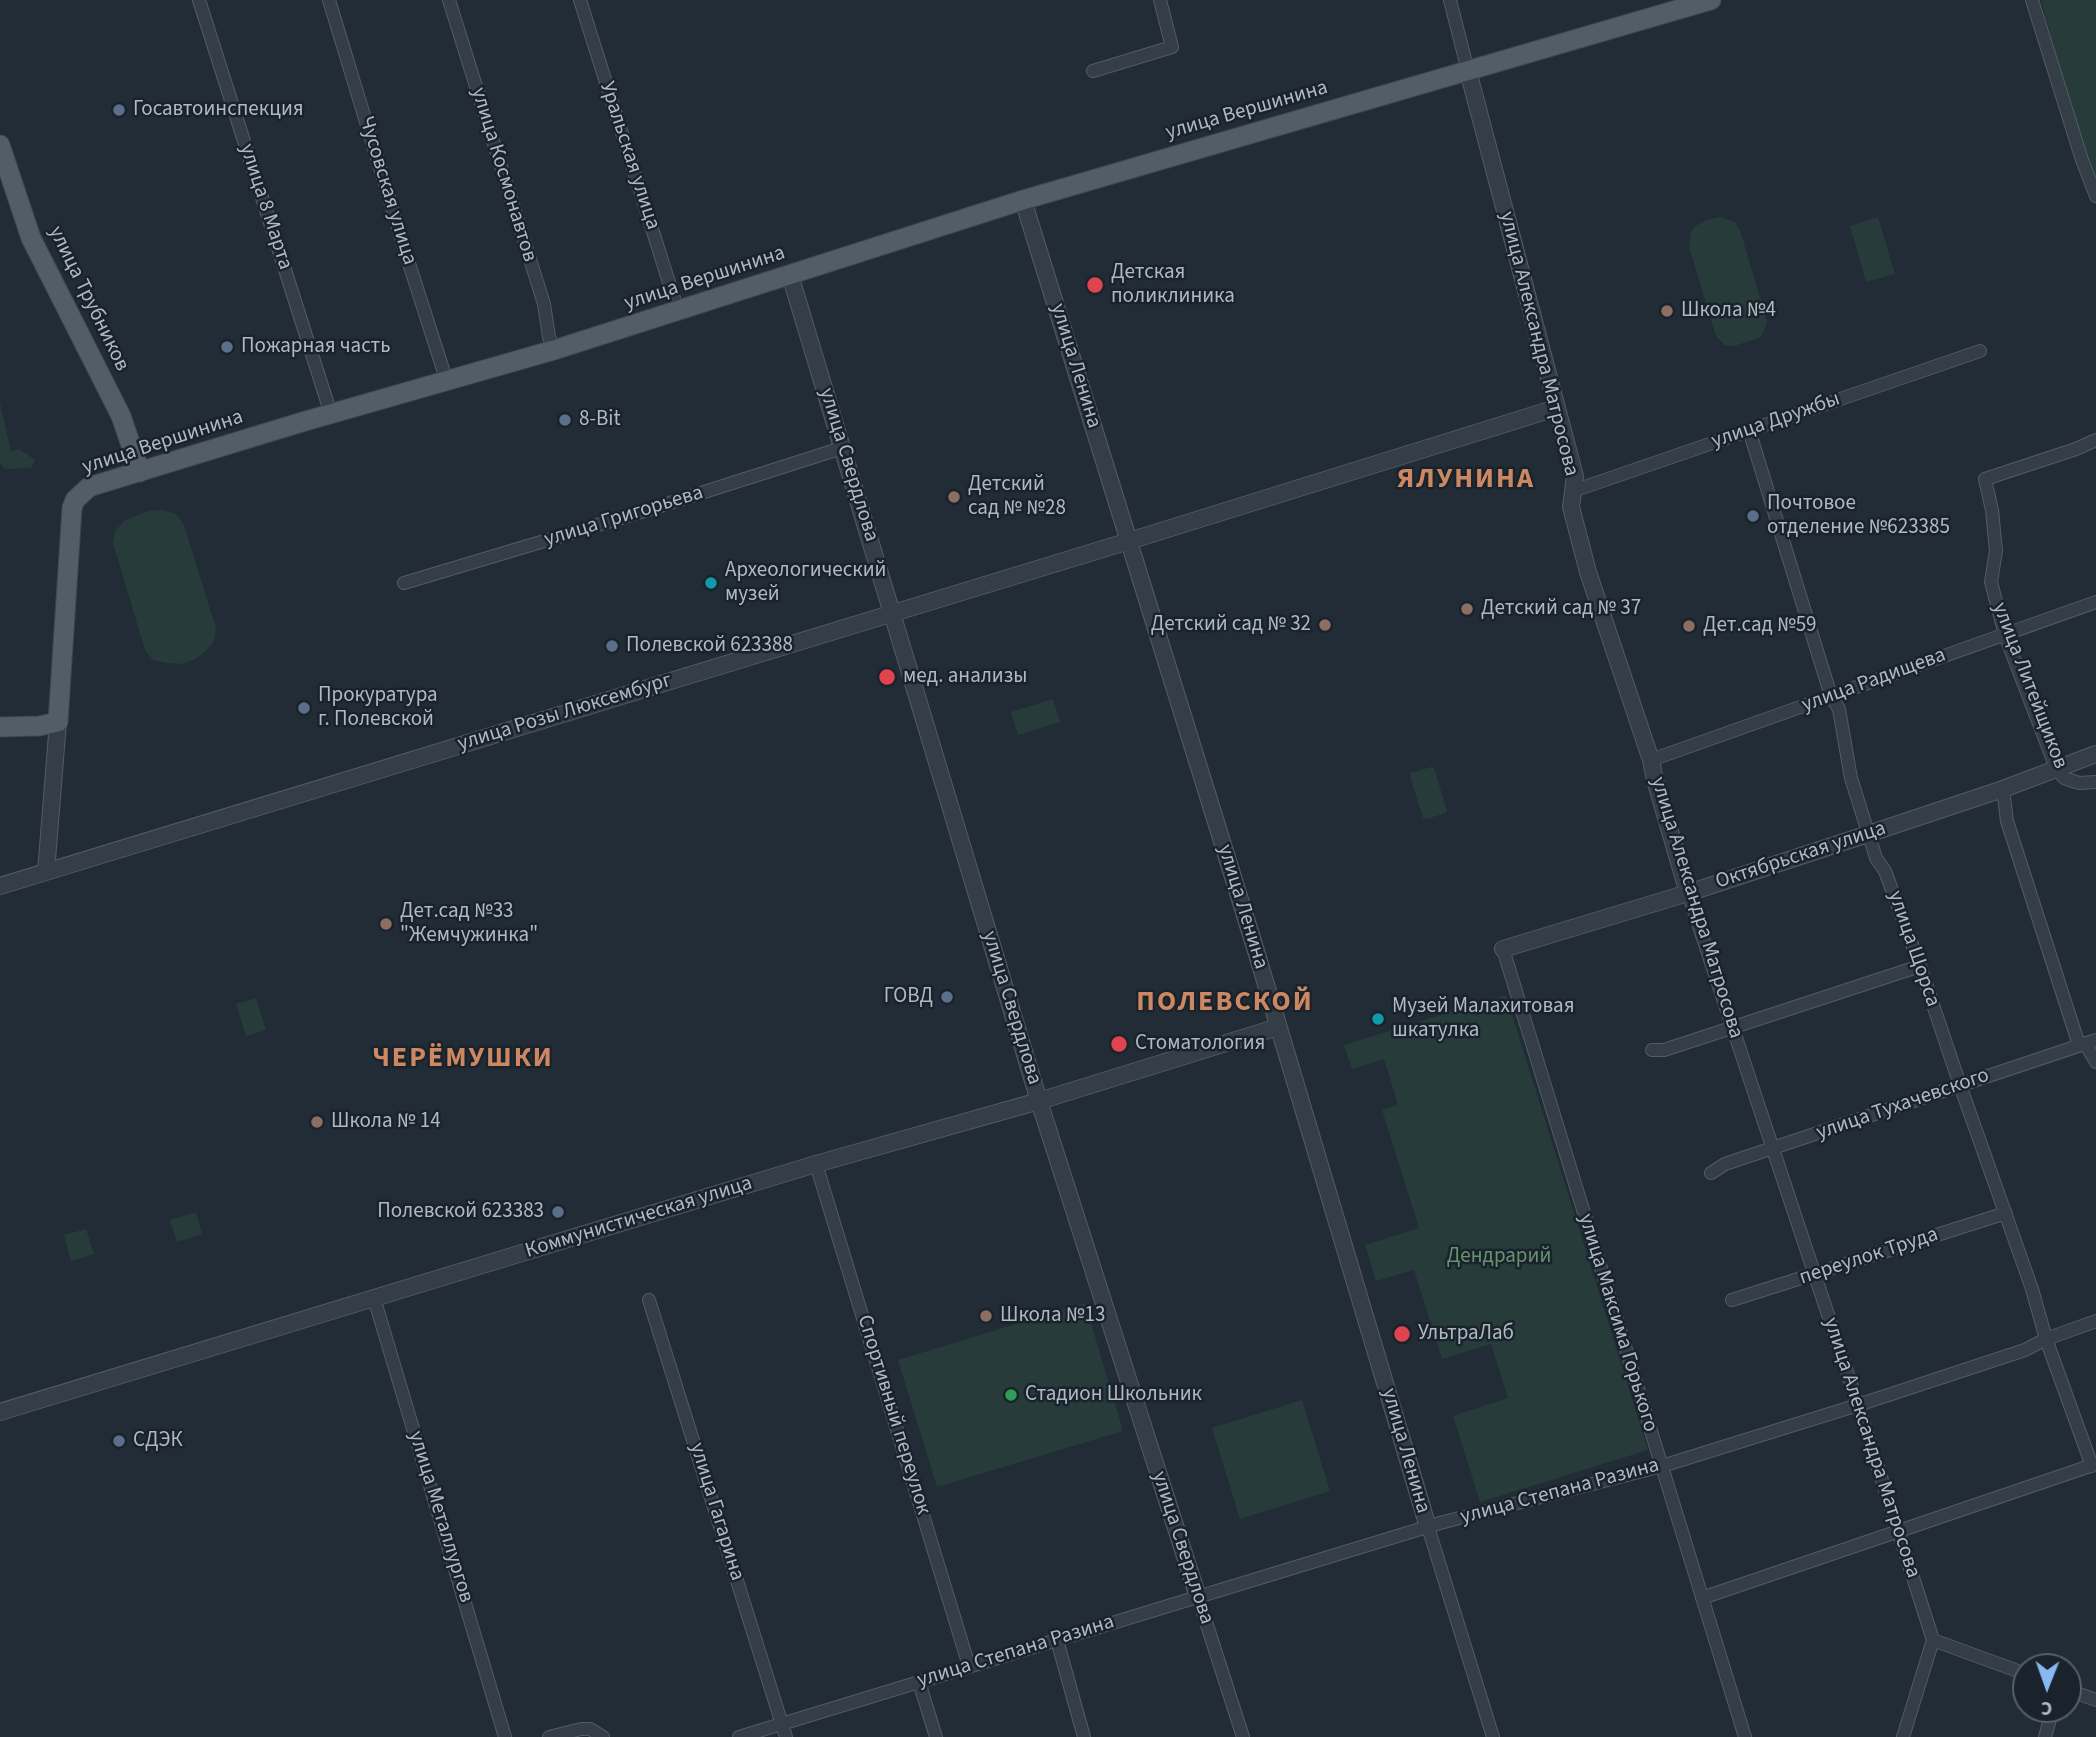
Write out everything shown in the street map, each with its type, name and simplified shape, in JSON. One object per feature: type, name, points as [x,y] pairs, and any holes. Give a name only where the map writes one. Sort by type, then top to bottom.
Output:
[{"type":"main road","name":"улица Вершинина","points":[[58,722],[73,504],[89,487],[331,414],[554,351],[1023,200],[1711,0]]},
{"type":"main road","name":"улица Трубников","points":[[0,145],[32,237],[121,416],[140,472]]},
{"type":"main road","points":[[0,727],[39,726],[58,722]]},
{"type":"street","name":"улица 8 Марта","points":[[199,0],[331,414]]},
{"type":"street","name":"Чусовская улица","points":[[329,0],[447,382]]},
{"type":"street","name":"улица Космонавтов","points":[[449,0],[544,304],[554,351]]},
{"type":"street","name":"Уральская улица","points":[[580,0],[678,311]]},
{"type":"street","points":[[1093,71],[1172,47],[1160,0]]},
{"type":"street","points":[[1450,0],[1468,71]]},
{"type":"street","points":[[2032,0],[2082,160],[2096,196]]},
{"type":"street","name":"улица Александра Матросова","points":[[1468,71],[1574,476],[1571,507],[1588,572],[1651,760],[1654,780],[1688,893],[1933,1640]]},
{"type":"street","name":"улица Ленина","points":[[1023,200],[1493,1737]]},
{"type":"street","name":"улица Свердлова","points":[[790,275],[1039,1101],[1243,1737]]},
{"type":"street","name":"улица Дружбы","points":[[1573,491],[1980,351]]},
{"type":"street","name":"улица Розы Люксембург","points":[[0,886],[1556,408]]},
{"type":"street","name":"улица Щорса","points":[[1749,430],[1831,696],[1839,709],[1851,778],[1868,834],[1876,858],[1885,871],[1896,898],[2032,1289],[2046,1339],[2094,1465]]},
{"type":"street","name":"улица Литейщиков","points":[[2096,440],[1985,479],[1992,510],[1996,551],[1992,582],[2005,635],[2056,768],[2064,778],[2079,783],[2096,782]]},
{"type":"street","name":"улица Григорьева","points":[[404,583],[842,448]]},
{"type":"street","name":"улица Радищева","points":[[1651,760],[2096,602]]},
{"type":"street","name":"улица Вершинина","points":[[46,872],[58,722]]},
{"type":"street","name":"Октябрьская улица","points":[[1503,949],[1688,893],[1868,834],[2003,789],[2096,754]]},
{"type":"street","points":[[2003,789],[2007,821],[2096,1062]]},
{"type":"street","name":"улица Максима Горького","points":[[1503,949],[1745,1737]]},
{"type":"street","points":[[1652,1050],[1664,1050],[1920,966]]},
{"type":"street","name":"Коммунистическая улица","points":[[0,1412],[1278,1027]]},
{"type":"street","name":"улица Тухачевского","points":[[1711,1173],[1725,1164],[2087,1043]]},
{"type":"street","name":"Спортивный переулок","points":[[817,1164],[970,1666]]},
{"type":"street","name":"переулок Труда","points":[[1732,1300],[2006,1213]]},
{"type":"street","name":"улица Металлургов","points":[[374,1298],[505,1737]]},
{"type":"street","name":"улица Гагарина","points":[[649,1300],[786,1737]]},
{"type":"street","name":"улица Степана Разина","points":[[739,1737],[1428,1527],[1662,1466],[2025,1350],[2046,1339],[2096,1321]]},
{"type":"street","points":[[1702,1598],[2094,1465]]},
{"type":"street","points":[[1056,1640],[1084,1737]]},
{"type":"street","points":[[1903,1737],[1933,1640],[2012,1669]]},
{"type":"street","points":[[919,1682],[936,1737]]},
{"type":"street","points":[[549,1737],[590,1729],[603,1737]]},
{"type":"green space","points":[[2041,0],[2096,0],[2096,183],[2059,66]]},
{"type":"green space","points":[[1721,217],[1735,222],[1741,233],[1767,322],[1759,338],[1734,346],[1725,345],[1716,336],[1689,247],[1694,227],[1706,220]]},
{"type":"green space","points":[[1878,217],[1895,274],[1866,282],[1850,226]]},
{"type":"green space","points":[[0,403],[11,452],[19,449],[35,460],[31,468],[5,469],[0,463]]},
{"type":"green space","points":[[163,510],[176,514],[184,525],[216,628],[214,641],[206,651],[194,660],[181,664],[153,660],[145,650],[113,543],[115,531],[124,521],[148,511]]},
{"type":"green space","points":[[1053,699],[1060,722],[1018,735],[1011,712]]},
{"type":"green space","points":[[1434,768],[1447,811],[1427,819],[1423,818],[1410,776],[1411,773]]},
{"type":"green space","name":"Дендрарий","points":[[1506,995],[1648,1450],[1480,1502],[1453,1416],[1508,1398],[1491,1344],[1442,1359],[1414,1270],[1376,1281],[1365,1245],[1419,1228],[1382,1110],[1398,1105],[1384,1059],[1352,1069],[1344,1045]]},
{"type":"green space","points":[[256,998],[266,1030],[246,1036],[236,1004]]},
{"type":"green space","points":[[196,1212],[202,1234],[177,1242],[170,1220]]},
{"type":"green space","points":[[86,1229],[94,1254],[71,1261],[64,1235]]},
{"type":"green space","name":"Стадион Школьник","points":[[1085,1303],[1123,1431],[937,1487],[898,1360]]},
{"type":"green space","points":[[1302,1400],[1330,1491],[1240,1519],[1212,1428]]},
{"type":"place","name":"Госавтоинспекция","points":[[119,110]]},
{"type":"place","name":"Детская поликлиника","points":[[1095,285]]},
{"type":"place","name":"Школа №4","points":[[1667,311]]},
{"type":"place","name":"Пожарная часть","points":[[227,347]]},
{"type":"place","name":"8-Bit","points":[[565,420]]},
{"type":"place","name":"Детский сад № №28","points":[[954,497]]},
{"type":"place","name":"Почтовое отделение №623385","points":[[1753,516]]},
{"type":"place","name":"Археологический музей","points":[[711,583]]},
{"type":"place","name":"Детский сад № 37","points":[[1467,609]]},
{"type":"place","name":"Детский сад № 32","points":[[1325,625]]},
{"type":"place","name":"Дет.сад №59","points":[[1689,626]]},
{"type":"place","name":"Полевской 623388","points":[[612,646]]},
{"type":"place","name":"мед. анализы","points":[[887,677]]},
{"type":"place","name":"Прокуратура г. Полевской","points":[[304,708]]},
{"type":"place","name":"Дет.сад №33 \"Жемчужинка\"","points":[[386,924]]},
{"type":"place","name":"ГОВД","points":[[947,997]]},
{"type":"place","name":"Музей Малахитовая шкатулка","points":[[1378,1019]]},
{"type":"place","name":"Стоматология","points":[[1119,1044]]},
{"type":"place","name":"Школа № 14","points":[[317,1122]]},
{"type":"place","name":"Полевской 623383","points":[[558,1212]]},
{"type":"place","name":"Школа №13","points":[[986,1316]]},
{"type":"place","name":"УльтраЛаб","points":[[1402,1334]]},
{"type":"place","name":"Стадион Школьник","points":[[1011,1395]]},
{"type":"place","name":"СДЭК","points":[[119,1441]]},
{"type":"district","name":"ЯЛУНИНА","points":[[1466,481]]},
{"type":"district","name":"ПОЛЕВСКОЙ","points":[[1225,1004]]},
{"type":"district","name":"ЧЕРЁМУШКИ","points":[[463,1060]]}]
